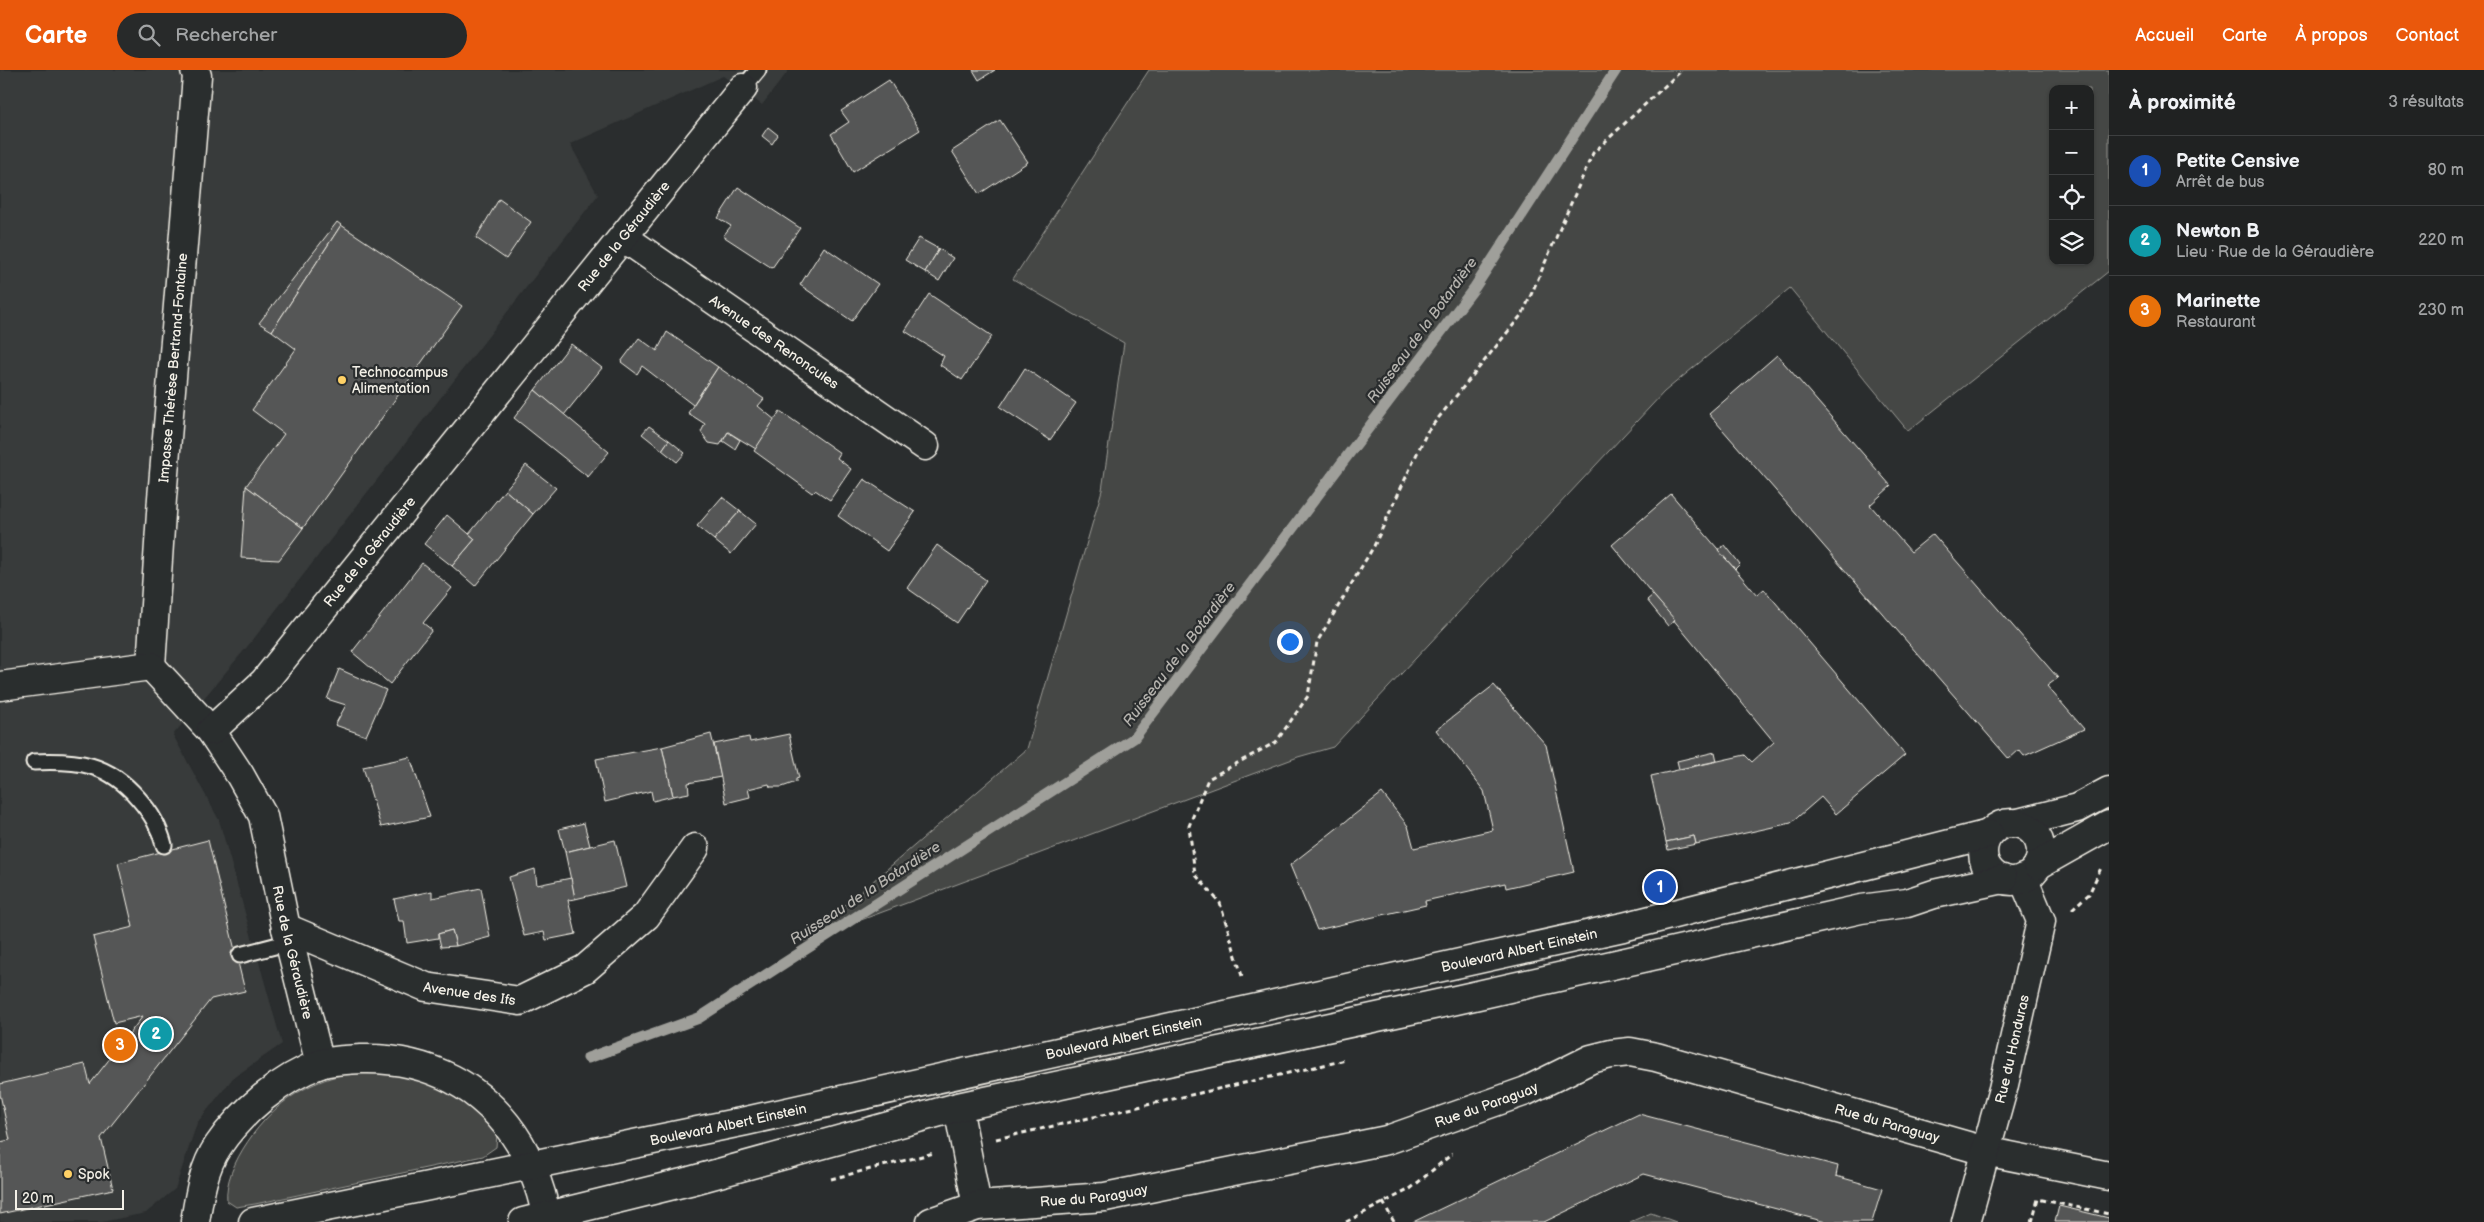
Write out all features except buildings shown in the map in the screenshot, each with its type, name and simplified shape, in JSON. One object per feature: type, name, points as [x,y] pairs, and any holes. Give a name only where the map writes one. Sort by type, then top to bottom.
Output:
[{"type":"street","name":"Impasse Thérèse Bertrand-Fontaine","points":[[151,666],[162,498],[197,76],[195,70]]},
{"type":"street","name":"Rue de la Géraudière","points":[[320,1064],[288,935],[263,816],[240,775],[211,731],[264,682],[750,79]]},
{"type":"street","name":"Avenue des Renoncules","points":[[623,237],[925,446]]},
{"type":"street","points":[[0,686],[151,666],[211,731]]},
{"type":"street","points":[[2021,874],[1991,870],[1984,857],[1984,844],[1989,834],[1996,827],[2077,808],[2109,791]]},
{"type":"street","points":[[2018,823],[2028,827],[2035,833],[2041,855],[2021,874]]},
{"type":"street","points":[[195,1222],[200,1190],[217,1147],[250,1108],[288,1079],[320,1064],[349,1060],[399,1060],[452,1078],[478,1095],[506,1122],[532,1164],[538,1221],[958,1107],[1447,1002],[1861,909],[1908,903],[1934,894],[2021,874],[2109,826]]},
{"type":"street","name":"Boulevard Albert Einstein","points":[[253,1222],[746,1121],[1623,927],[1989,834]]},
{"type":"street","name":"Avenue des Ifs","points":[[288,935],[426,987],[520,1001],[585,969],[646,916],[695,848]]},
{"type":"street","name":"Rue du Honduras","points":[[1966,1222],[2003,1089],[2042,921],[2021,874]]},
{"type":"street","name":"Rue du Paraguay","points":[[930,1222],[977,1206],[1105,1197],[1387,1140],[1526,1091],[1591,1059],[1630,1052],[1985,1151],[2109,1176]]},
{"type":"street","points":[[958,1107],[977,1206]]},
{"type":"lane","points":[[34,762],[64,760],[106,770],[123,782],[148,809],[159,827],[164,845]]},
{"type":"lane","points":[[240,956],[288,935]]},
{"type":"path","points":[[1242,976],[1220,903],[1195,874],[1189,826],[1208,779],[1276,742],[1308,696],[1317,642],[1374,546],[1427,432],[1523,312],[1593,153],[1682,70]]},
{"type":"path","points":[[2064,913],[2088,894],[2098,877],[2101,868],[2100,860]]},
{"type":"path","points":[[1346,1222],[1410,1189],[1453,1152]]},
{"type":"path","points":[[2032,1222],[2038,1199],[2109,1214]]},
{"type":"path","points":[[1384,1202],[1394,1222]]},
{"type":"shaded area","points":[[0,70],[789,70],[762,105],[723,76],[570,144],[598,195],[252,641],[173,735],[219,820],[282,1044],[233,1078],[197,1123],[175,1189],[146,1213],[102,1222],[0,1222]]},
{"type":"shaded area","points":[[1149,70],[2109,70],[2109,271],[1908,431],[1790,288],[1664,392],[1333,747],[1298,757],[802,942],[1027,749],[1102,490],[1124,343],[1013,279]]},
{"type":"shaded area","points":[[381,1069],[439,1084],[474,1109],[497,1134],[496,1147],[483,1156],[255,1204],[236,1207],[227,1201],[227,1187],[239,1157],[259,1127],[282,1103],[304,1089],[325,1080],[347,1074]]},
{"type":"shaded area","points":[[1651,1213],[1676,1222],[1630,1222]]},
{"type":"waterway","name":"Ruisseau de la Botardière","points":[[588,1058],[699,1018],[1134,738],[1475,287],[1616,70]]},
{"type":"place","name":"Technocampus Alimentation","points":[[342,380]]},
{"type":"place","name":"Petite Censive","points":[[1660,887]]},
{"type":"place","name":"Newton B","points":[[156,1034]]},
{"type":"place","name":"Marinette","points":[[120,1045]]},
{"type":"place","name":"Spok","points":[[68,1174]]}]
